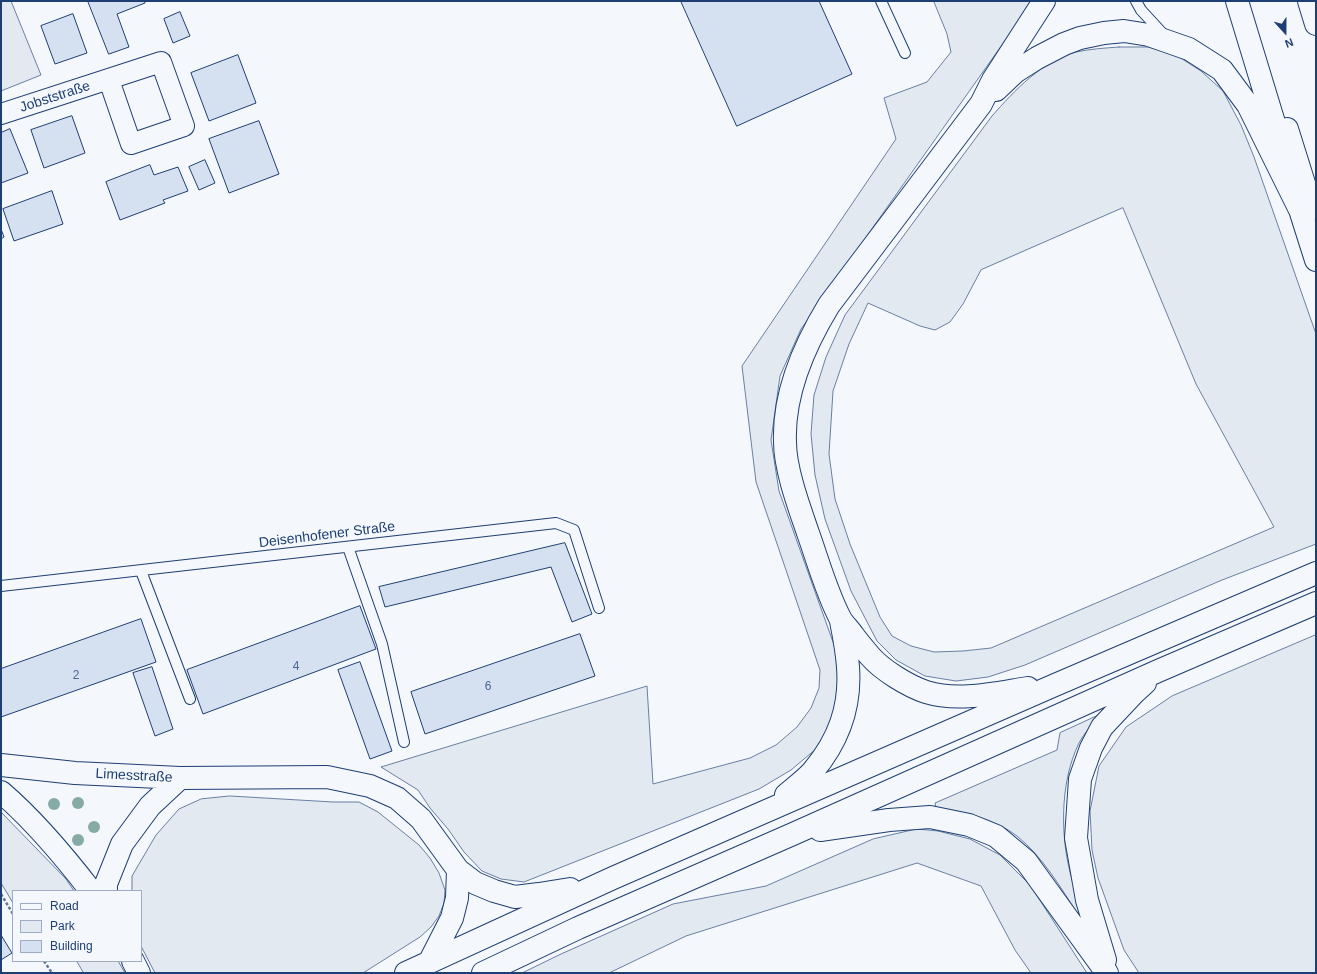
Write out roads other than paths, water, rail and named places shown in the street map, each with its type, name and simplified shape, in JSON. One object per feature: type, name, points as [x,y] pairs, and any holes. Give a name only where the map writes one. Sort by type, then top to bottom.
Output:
[{"type":"main road","points":[[981,104],[993,80],[1044,1]]},
{"type":"main road","points":[[1238,1],[1299,208],[1316,260]]},
{"type":"main road","points":[[1250,1],[1295,156],[1316,221]]},
{"type":"main road","points":[[1309,1],[1316,24]]},
{"type":"main road","points":[[1055,685],[979,695],[947,697],[925,692],[886,670],[870,657],[841,619],[830,594],[802,517],[787,459],[785,442],[788,406],[792,387],[801,359],[817,325],[829,306],[981,104],[1015,72],[1037,58],[1064,44],[1104,32],[1124,31],[1149,35],[1172,42],[1189,49],[1222,70],[1248,105],[1299,208]]},
{"type":"main road","points":[[406,973],[613,878],[772,808],[1316,573]]},
{"type":"main road","points":[[483,973],[585,924],[793,834],[1158,671],[1316,603]]},
{"type":"main road","points":[[772,808],[812,772],[831,747],[845,714],[848,691],[848,666],[841,619]]},
{"type":"main road","points":[[1108,973],[1087,900],[1076,838],[1080,779],[1091,748],[1102,727],[1132,694],[1158,671]]},
{"type":"main road","name":"Limesstraße","points":[[1,765],[75,773],[180,778]]},
{"type":"main road","points":[[180,778],[327,777],[370,786],[397,798],[421,819],[458,870],[476,883],[494,891],[514,897],[565,890],[613,878]]},
{"type":"main road","name":"Limesstraße","points":[[106,890],[106,884],[122,844],[150,806],[180,778]]},
{"type":"main road","points":[[1,792],[14,803],[66,858],[90,890]]},
{"type":"main road","points":[[793,834],[889,820],[930,817],[969,825],[996,836],[1026,861],[1108,973]]},
{"type":"main road","points":[[430,961],[452,918],[457,898],[458,870]]},
{"type":"main road","points":[[134,962],[139,973]]},
{"type":"street","name":"Jobststraße","points":[[1,114],[109,80]]},
{"type":"lane","points":[[881,1],[904,53]]},
{"type":"lane","points":[[1136,1],[1141,10],[1157,29],[1172,42]]},
{"type":"lane","name":"Deisenhofener Straße","points":[[1,586],[556,524],[574,530],[599,608]]},
{"type":"lane","points":[[348,547],[382,644],[404,742]]},
{"type":"lane","points":[[141,571],[190,699]]}]
